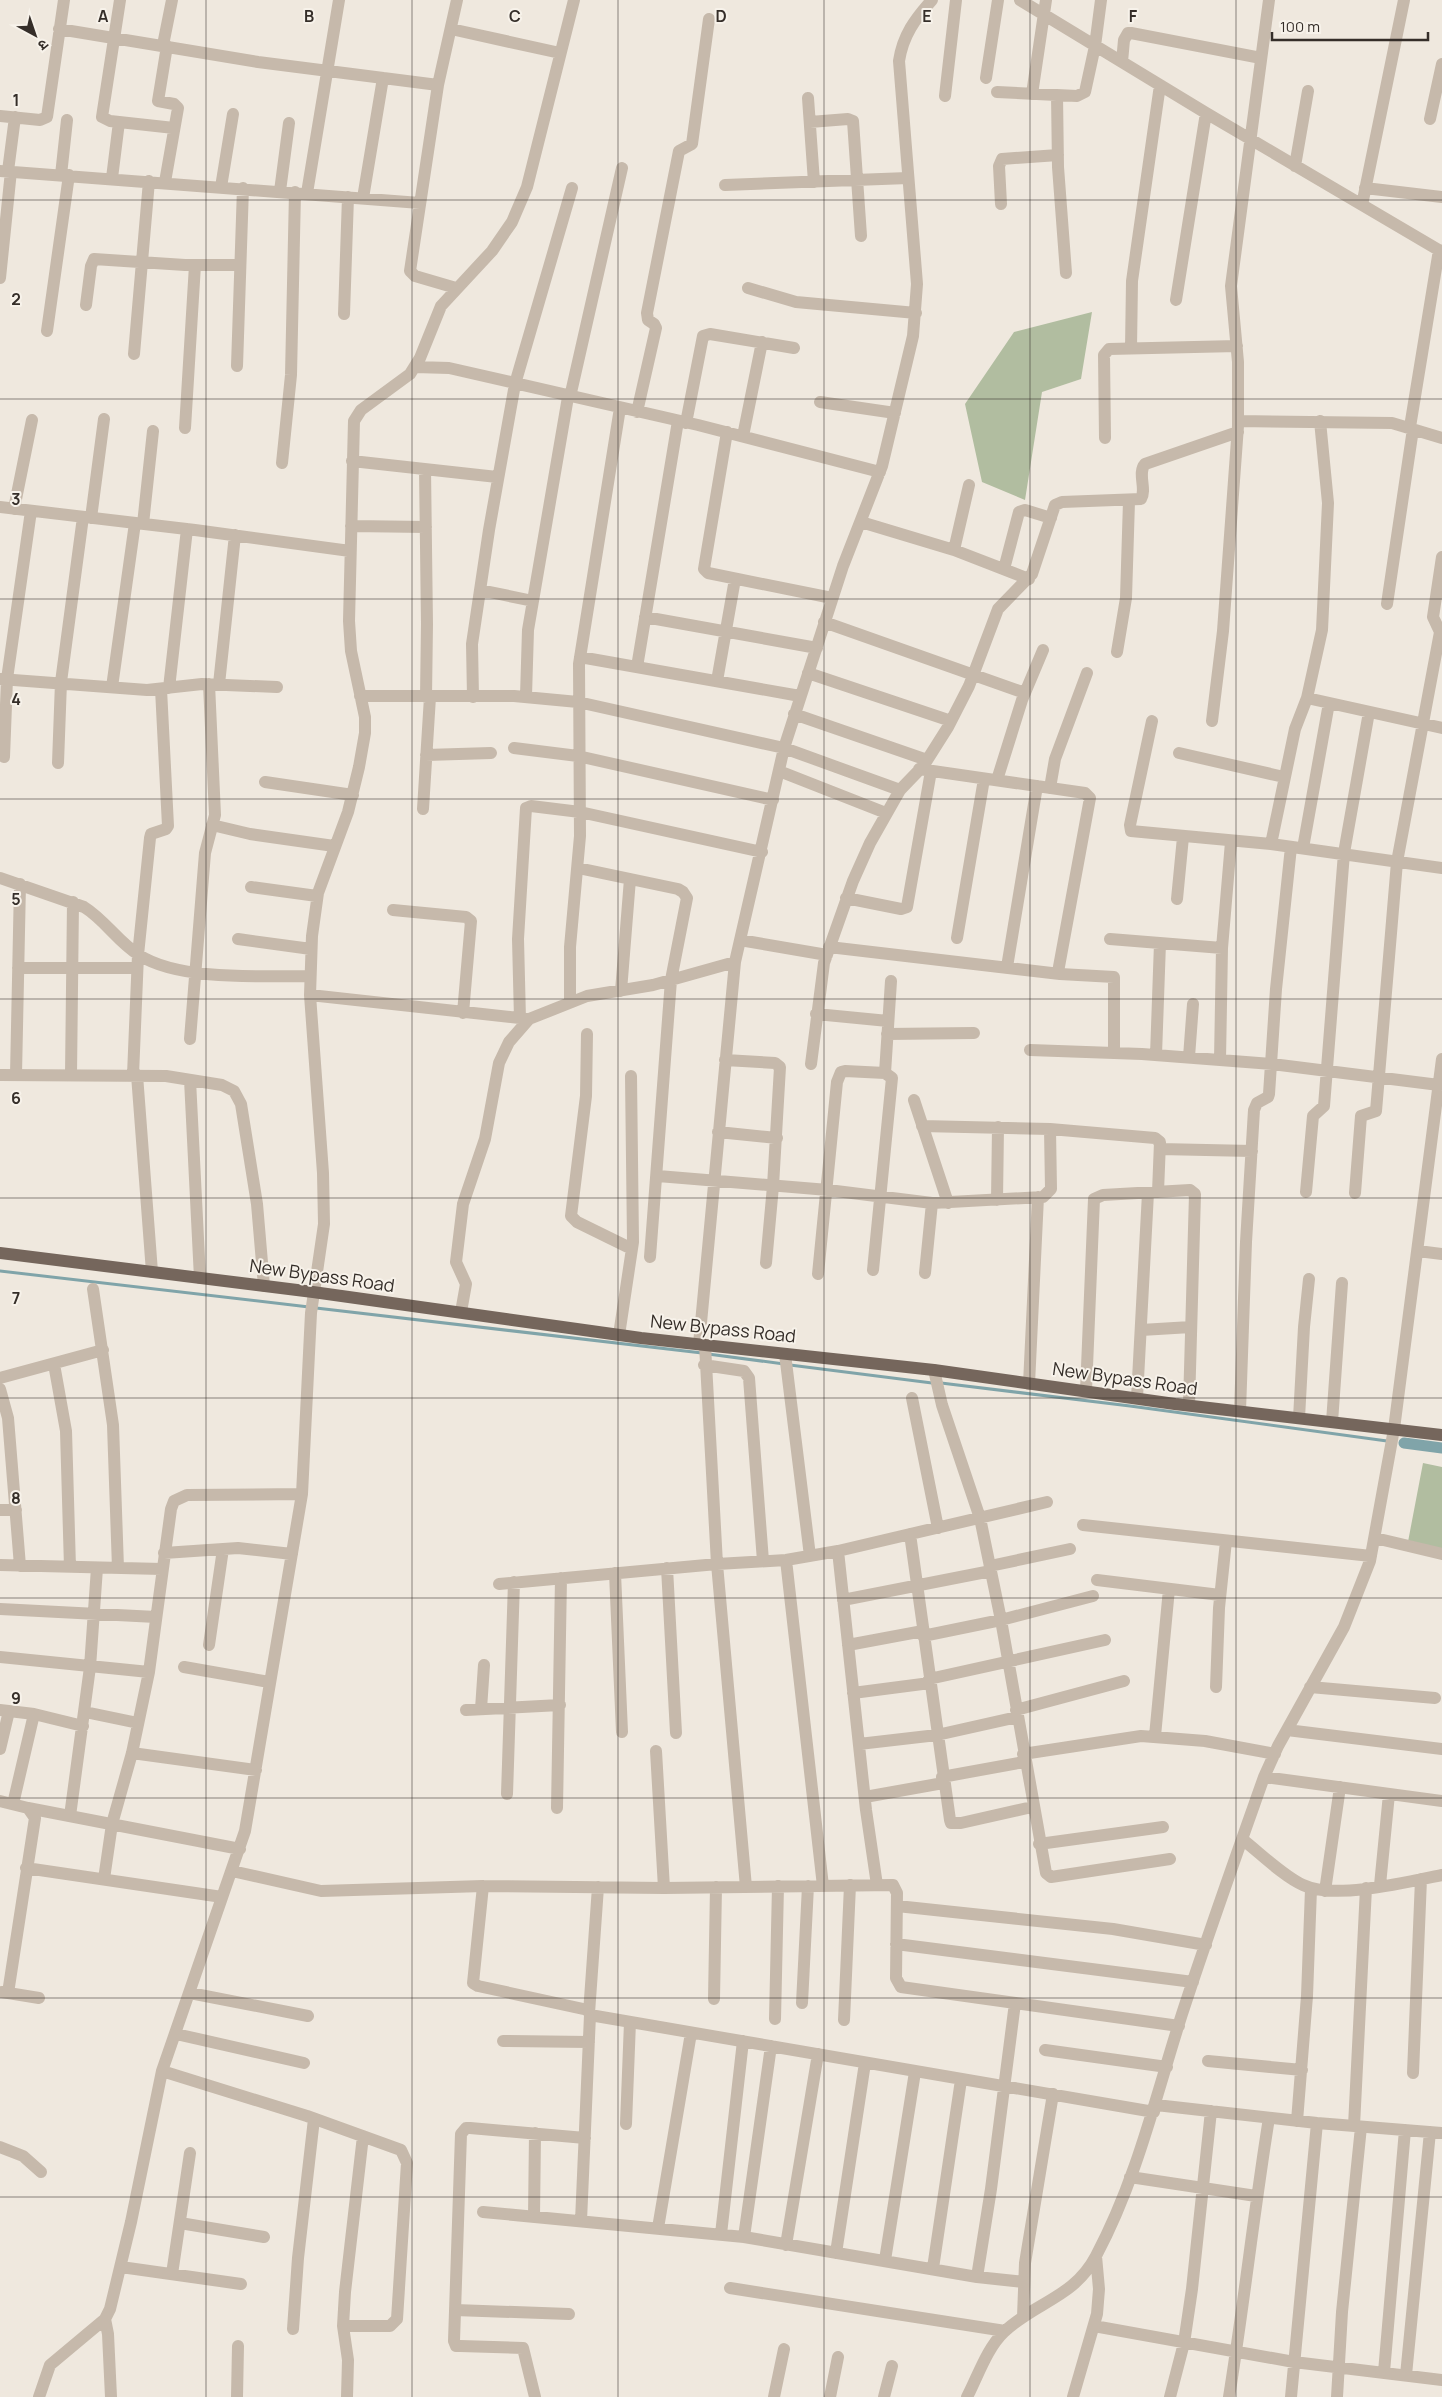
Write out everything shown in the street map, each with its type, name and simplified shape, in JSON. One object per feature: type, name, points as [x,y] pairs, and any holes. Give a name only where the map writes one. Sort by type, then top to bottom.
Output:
[{"type":"main road","name":"New Bypass Road","points":[[0,1253],[264,1286],[312,1302],[461,1312],[619,1334],[703,1353],[936,1380],[1029,1384],[1442,1435]]},
{"type":"street","points":[[0,116],[40,120],[47,117],[64,0]]},
{"type":"street","points":[[120,0],[101,114],[105,120],[174,128]]},
{"type":"street","points":[[166,182],[176,106],[158,101],[172,0]]},
{"type":"street","points":[[282,463],[291,375],[301,193],[328,71],[339,0]]},
{"type":"street","points":[[456,288],[415,276],[410,271],[438,85],[457,0]]},
{"type":"street","points":[[38,2397],[50,2365],[105,2319],[110,2309],[121,2266],[162,2071],[240,1849],[256,1770],[269,1682],[302,1494],[312,1302],[323,1240],[324,1199],[310,996],[311,948],[317,896],[353,795],[365,733],[349,637],[352,461],[356,416],[368,404],[404,380],[415,367],[441,306],[504,236],[521,204],[527,187],[574,0]]},
{"type":"street","points":[[746,1886],[717,1564],[703,1353],[714,1181],[725,1060],[735,962],[762,852],[784,748],[832,598],[880,472],[908,361],[916,313],[917,284],[899,61],[906,34],[914,21],[932,0]]},
{"type":"street","points":[[945,96],[956,0]]},
{"type":"street","points":[[986,78],[998,0]]},
{"type":"street","points":[[1020,0],[1250,140],[1441,251],[1411,428],[1387,604]]},
{"type":"street","points":[[1032,94],[1046,0]]},
{"type":"street","points":[[997,92],[1077,96],[1085,92],[1095,46],[1101,0]]},
{"type":"street","points":[[1212,721],[1223,631],[1238,426],[1237,346],[1232,286],[1269,0]]},
{"type":"street","points":[[1362,205],[1404,0]]},
{"type":"street","points":[[637,412],[656,328],[648,320],[646,313],[679,151],[692,144],[710,20]]},
{"type":"street","points":[[59,29],[328,71],[438,85]]},
{"type":"street","points":[[451,29],[560,53]]},
{"type":"street","points":[[1122,62],[1124,40],[1131,33],[1261,58]]},
{"type":"street","points":[[1430,119],[1442,64]]},
{"type":"street","points":[[363,198],[383,78]]},
{"type":"street","points":[[1131,348],[1132,282],[1160,86]]},
{"type":"street","points":[[1295,166],[1308,91]]},
{"type":"street","points":[[1057,95],[1058,155],[1066,273]]},
{"type":"street","points":[[808,98],[814,182]]},
{"type":"street","points":[[1176,300],[1206,113]]},
{"type":"street","points":[[221,187],[233,114]]},
{"type":"street","points":[[0,278],[6,171],[15,117]]},
{"type":"street","points":[[810,122],[848,119],[853,121],[861,236]]},
{"type":"street","points":[[47,331],[65,175],[66,120]]},
{"type":"street","points":[[112,178],[119,122]]},
{"type":"street","points":[[280,191],[289,123]]},
{"type":"street","points":[[1001,204],[998,166],[1002,159],[1058,155]]},
{"type":"street","points":[[526,696],[527,640],[569,397],[622,168]]},
{"type":"street","points":[[6,171],[420,203]]},
{"type":"street","points":[[725,185],[908,178]]},
{"type":"street","points":[[134,354],[150,181]]},
{"type":"street","points":[[237,366],[243,188]]},
{"type":"street","points":[[473,697],[472,644],[497,477],[514,384],[572,188]]},
{"type":"street","points":[[1365,188],[1442,197]]},
{"type":"street","points":[[344,314],[348,197]]},
{"type":"street","points":[[86,305],[90,266],[94,259],[195,265],[240,264]]},
{"type":"street","points":[[185,428],[195,265]]},
{"type":"street","points":[[748,288],[796,302],[916,313]]},
{"type":"street","points":[[637,667],[682,422],[702,336],[710,334],[794,348]]},
{"type":"street","points":[[743,436],[762,342]]},
{"type":"street","points":[[1105,438],[1104,354],[1109,349],[1237,346]]},
{"type":"street","points":[[415,367],[449,368],[727,432],[880,472]]},
{"type":"street","points":[[820,402],[895,412]]},
{"type":"street","points":[[570,1002],[569,956],[578,868],[580,812],[578,702],[580,657],[620,408]]},
{"type":"street","points":[[58,763],[61,682],[104,419]]},
{"type":"street","points":[[14,509],[32,420]]},
{"type":"street","points":[[1271,844],[1295,729],[1307,698],[1319,651],[1325,596],[1328,503],[1320,421]]},
{"type":"street","points":[[811,1064],[816,1014],[828,951],[846,898],[870,842],[900,790],[926,767],[974,674],[998,609],[1029,579],[1035,567],[1055,505],[1062,502],[1129,501],[1141,499],[1143,496],[1142,469],[1145,464],[1238,426],[1320,421],[1392,422],[1442,438]]},
{"type":"street","points":[[112,687],[153,431]]},
{"type":"street","points":[[727,432],[703,566],[708,573],[832,598]]},
{"type":"street","points":[[352,461],[497,477]]},
{"type":"street","points":[[423,809],[428,697],[425,469]]},
{"type":"street","points":[[954,550],[969,485]]},
{"type":"street","points":[[1117,652],[1126,598],[1129,501]]},
{"type":"street","points":[[0,507],[235,535],[350,551]]},
{"type":"street","points":[[1004,569],[1019,512],[1025,510],[1051,518]]},
{"type":"street","points":[[4,757],[4,679],[32,511]]},
{"type":"street","points":[[861,522],[954,550],[1029,579]]},
{"type":"street","points":[[350,526],[426,527]]},
{"type":"street","points":[[152,1272],[135,1075],[137,968],[150,838],[151,834],[166,829],[168,826],[165,688],[187,529]]},
{"type":"street","points":[[190,1038],[205,853],[215,816],[214,684],[235,535]]},
{"type":"street","points":[[1355,1194],[1361,1116],[1376,1111],[1397,862],[1440,632],[1433,617],[1442,557]]},
{"type":"street","points":[[718,681],[734,579]]},
{"type":"street","points":[[480,590],[533,601]]},
{"type":"street","points":[[645,617],[816,648]]},
{"type":"street","points":[[824,622],[1025,693]]},
{"type":"street","points":[[957,938],[991,779],[1042,650]]},
{"type":"street","points":[[580,657],[800,696]]},
{"type":"street","points":[[808,673],[951,721]]},
{"type":"street","points":[[1007,967],[1044,787],[1070,723],[1087,673]]},
{"type":"street","points":[[4,679],[112,687],[165,688],[214,684],[277,688]]},
{"type":"street","points":[[360,696],[526,696],[578,702],[784,748],[900,790]]},
{"type":"street","points":[[1307,698],[1442,728]]},
{"type":"street","points":[[1240,1411],[1246,1242],[1255,1106],[1260,1100],[1268,1097],[1272,1064],[1276,989],[1297,847],[1329,703]]},
{"type":"street","points":[[1306,1192],[1312,1121],[1315,1113],[1323,1109],[1344,853],[1370,712]]},
{"type":"street","points":[[794,714],[926,767],[1085,793],[1090,798],[1058,969],[1060,974]]},
{"type":"street","points":[[1152,721],[1130,829],[1135,832],[1297,847],[1442,868]]},
{"type":"street","points":[[514,748],[578,756],[773,800]]},
{"type":"street","points":[[426,755],[491,753]]},
{"type":"street","points":[[1179,753],[1284,776]]},
{"type":"street","points":[[846,898],[901,909],[908,907],[926,767]]},
{"type":"street","points":[[779,771],[886,813]]},
{"type":"street","points":[[265,782],[353,795]]},
{"type":"street","points":[[461,1312],[466,1284],[456,1262],[463,1204],[485,1139],[499,1063],[509,1042],[524,1019],[518,939],[524,811],[531,806],[580,812],[762,852]]},
{"type":"street","points":[[212,825],[250,834],[334,846]]},
{"type":"street","points":[[1178,899],[1183,837]]},
{"type":"street","points":[[1220,1060],[1222,948],[1231,842]]},
{"type":"street","points":[[578,868],[678,889],[686,894],[687,903],[671,980],[658,1176],[650,1257]]},
{"type":"street","points":[[0,878],[73,902],[96,914],[138,955],[159,964],[195,972],[236,976],[310,976]]},
{"type":"street","points":[[621,991],[630,879]]},
{"type":"street","points":[[16,1075],[20,884]]},
{"type":"street","points":[[252,887],[317,896]]},
{"type":"street","points":[[71,1075],[73,902]]},
{"type":"street","points":[[393,910],[466,917],[471,921],[463,1013]]},
{"type":"street","points":[[238,939],[311,948]]},
{"type":"street","points":[[1110,939],[1222,948]]},
{"type":"street","points":[[740,940],[828,951],[1007,967],[1060,974],[1114,977],[1114,1053]]},
{"type":"street","points":[[1156,1055],[1160,943]]},
{"type":"street","points":[[310,996],[524,1019],[587,996],[671,980],[735,962]]},
{"type":"street","points":[[18,968],[72,966],[137,968]]},
{"type":"street","points":[[885,1074],[891,981]]},
{"type":"street","points":[[1188,1057],[1193,1004]]},
{"type":"street","points":[[816,1014],[888,1021]]},
{"type":"street","points":[[888,1034],[974,1033]]},
{"type":"street","points":[[587,1034],[586,1096],[571,1216],[577,1222],[632,1249]]},
{"type":"street","points":[[1030,1050],[1156,1055],[1272,1064],[1326,1069],[1439,1086]]},
{"type":"street","points":[[967,2397],[991,2348],[1004,2331],[1023,2317],[1067,2291],[1087,2271],[1096,2256],[1130,2177],[1155,2109],[1193,1982],[1264,1778],[1287,1730],[1353,1607],[1371,1556],[1394,1429],[1442,1059]]},
{"type":"street","points":[[725,1060],[779,1064],[781,1071],[766,1263]]},
{"type":"street","points":[[818,1274],[839,1075],[845,1070],[889,1074],[892,1081],[873,1270]]},
{"type":"street","points":[[0,1075],[135,1075],[190,1080],[229,1088],[234,1091],[241,1104],[258,1204],[264,1286]]},
{"type":"street","points":[[619,1334],[632,1249],[631,1076]]},
{"type":"street","points":[[190,1080],[200,1278]]},
{"type":"street","points":[[914,1100],[948,1203]]},
{"type":"street","points":[[922,1126],[1050,1129],[1155,1138],[1160,1142],[1153,1193],[1137,1398]]},
{"type":"street","points":[[997,1200],[998,1127]]},
{"type":"street","points":[[658,1176],[828,1190],[932,1203],[1038,1197],[1047,1195],[1051,1189],[1050,1129]]},
{"type":"street","points":[[718,1132],[777,1138]]},
{"type":"street","points":[[1160,1149],[1252,1150]]},
{"type":"street","points":[[1429,1168],[1442,1171]]},
{"type":"street","points":[[1086,1391],[1094,1199],[1103,1195],[1190,1190],[1195,1194],[1189,1405]]},
{"type":"street","points":[[1029,1384],[1038,1197]]},
{"type":"street","points":[[925,1272],[932,1203]]},
{"type":"street","points":[[1418,1251],[1442,1254]]},
{"type":"street","points":[[1299,1418],[1304,1327],[1309,1279]]},
{"type":"street","points":[[1332,1422],[1342,1283]]},
{"type":"street","points":[[93,1289],[113,1425],[118,1568]]},
{"type":"street","points":[[1141,1330],[1191,1328]]},
{"type":"street","points":[[0,1378],[103,1350]]},
{"type":"street","points":[[703,1353],[744,1371],[750,1378],[763,1561]]},
{"type":"street","points":[[785,1361],[810,1556]]},
{"type":"street","points":[[54,1364],[66,1431],[70,1567]]},
{"type":"street","points":[[936,1380],[980,1518],[1001,1620],[1032,1806],[1046,1874],[1048,1876],[1170,1859]]},
{"type":"street","points":[[0,1389],[8,1418],[20,1566]]},
{"type":"street","points":[[912,1398],[938,1528]]},
{"type":"street","points":[[104,1879],[112,1824],[132,1753],[149,1672],[164,1554],[174,1501],[187,1494],[302,1494]]},
{"type":"street","points":[[499,1584],[667,1568],[786,1560],[838,1551],[1047,1502]]},
{"type":"street","points":[[0,1510],[16,1510]]},
{"type":"street","points":[[1083,1525],[1371,1556]]},
{"type":"street","points":[[910,1534],[943,1780],[951,1823],[961,1823],[1032,1806]]},
{"type":"street","points":[[1374,1538],[1442,1554]]},
{"type":"street","points":[[1216,1687],[1220,1595],[1226,1541]]},
{"type":"street","points":[[164,1554],[222,1549],[249,1549],[292,1554]]},
{"type":"street","points":[[209,1645],[222,1549]]},
{"type":"street","points":[[843,1600],[917,1587],[1070,1549]]},
{"type":"street","points":[[838,1551],[865,1797],[877,1885]]},
{"type":"street","points":[[786,1560],[823,1886]]},
{"type":"street","points":[[0,1565],[162,1569]]},
{"type":"street","points":[[70,1816],[85,1712],[97,1568]]},
{"type":"street","points":[[667,1568],[676,1732]]},
{"type":"street","points":[[615,1573],[622,1732]]},
{"type":"street","points":[[557,1808],[561,1578]]},
{"type":"street","points":[[1097,1580],[1220,1595]]},
{"type":"street","points":[[507,1794],[514,1582]]},
{"type":"street","points":[[1155,1736],[1169,1589]]},
{"type":"street","points":[[848,1645],[1001,1620],[1093,1596]]},
{"type":"street","points":[[0,1609],[156,1617]]},
{"type":"street","points":[[853,1693],[929,1681],[1105,1640]]},
{"type":"street","points":[[0,1657],[149,1672]]},
{"type":"street","points":[[481,1709],[484,1665]]},
{"type":"street","points":[[184,1667],[269,1682]]},
{"type":"street","points":[[859,1744],[937,1735],[1017,1714],[1124,1681]]},
{"type":"street","points":[[1310,1687],[1434,1698]]},
{"type":"street","points":[[466,1710],[560,1705]]},
{"type":"street","points":[[0,1750],[4,1710],[34,1714],[83,1726]]},
{"type":"street","points":[[85,1712],[138,1723]]},
{"type":"street","points":[[13,1804],[34,1714]]},
{"type":"street","points":[[1287,1730],[1442,1749]]},
{"type":"street","points":[[865,1797],[943,1780],[1024,1758],[1114,1739],[1155,1736],[1213,1742],[1275,1754]]},
{"type":"street","points":[[656,1751],[664,1888]]},
{"type":"street","points":[[132,1753],[256,1770]]},
{"type":"street","points":[[1264,1778],[1442,1801]]},
{"type":"street","points":[[1325,1891],[1340,1787]]},
{"type":"street","points":[[1380,1886],[1389,1794]]},
{"type":"street","points":[[0,1801],[240,1849]]},
{"type":"street","points":[[28,1808],[33,1813],[35,1826],[4,1992],[39,1998]]},
{"type":"street","points":[[1039,1844],[1163,1827]]},
{"type":"street","points":[[1242,1839],[1300,1884],[1311,1889],[1325,1891],[1366,1888],[1442,1875]]},
{"type":"street","points":[[26,1868],[222,1897]]},
{"type":"street","points":[[232,1871],[321,1891],[483,1886],[664,1888],[893,1885],[896,1888],[897,1906],[896,1978],[901,1987],[1179,2026]]},
{"type":"street","points":[[1413,2074],[1421,1879]]},
{"type":"street","points":[[844,2020],[850,1885]]},
{"type":"street","points":[[483,1886],[473,1983],[478,1986],[582,2009],[590,2014],[630,2022],[961,2080],[1155,2109],[1211,2111],[1317,2123],[1436,2132],[1406,2375]]},
{"type":"street","points":[[775,2019],[778,1886]]},
{"type":"street","points":[[802,2003],[808,1886]]},
{"type":"street","points":[[581,2221],[590,2014],[598,1887]]},
{"type":"street","points":[[714,1999],[716,1887]]},
{"type":"street","points":[[1337,2397],[1342,2312],[1358,2126],[1366,1888]]},
{"type":"street","points":[[1297,2121],[1302,2070],[1311,1889]]},
{"type":"street","points":[[897,1906],[1113,1930],[1206,1945]]},
{"type":"street","points":[[896,1944],[1193,1982]]},
{"type":"street","points":[[190,1993],[308,2016]]},
{"type":"street","points":[[977,2276],[1005,2086],[1015,2003]]},
{"type":"street","points":[[626,2124],[630,2022]]},
{"type":"street","points":[[658,2228],[691,2033]]},
{"type":"street","points":[[176,2034],[304,2063]]},
{"type":"street","points":[[503,2041],[589,2042]]},
{"type":"street","points":[[721,2234],[743,2041]]},
{"type":"street","points":[[744,2237],[771,2046]]},
{"type":"street","points":[[1045,2050],[1167,2067]]},
{"type":"street","points":[[786,2245],[818,2054]]},
{"type":"street","points":[[1208,2061],[1302,2070]]},
{"type":"street","points":[[836,2253],[865,2063]]},
{"type":"street","points":[[162,2071],[314,2119],[401,2150],[406,2159],[397,2319],[390,2326],[344,2326]]},
{"type":"street","points":[[885,2260],[916,2072]]},
{"type":"street","points":[[933,2268],[961,2080]]},
{"type":"street","points":[[1023,2317],[1024,2282],[1053,2094]]},
{"type":"street","points":[[1170,2397],[1184,2343],[1211,2111]]},
{"type":"street","points":[[1229,2397],[1248,2279],[1256,2196],[1269,2118]]},
{"type":"street","points":[[293,2329],[298,2258],[314,2119]]},
{"type":"street","points":[[1292,2397],[1317,2123]]},
{"type":"street","points":[[535,2397],[523,2348],[456,2346],[454,2336],[462,2131],[470,2128],[585,2138]]},
{"type":"street","points":[[1384,2372],[1405,2130]]},
{"type":"street","points":[[534,2217],[535,2133]]},
{"type":"street","points":[[347,2397],[348,2360],[344,2326],[363,2136]]},
{"type":"street","points":[[0,2147],[23,2156],[41,2172]]},
{"type":"street","points":[[172,2274],[190,2153]]},
{"type":"street","points":[[1130,2177],[1203,2190],[1256,2196]]},
{"type":"street","points":[[483,2212],[721,2234],[1024,2282]]},
{"type":"street","points":[[180,2223],[264,2237]]},
{"type":"street","points":[[1073,2397],[1094,2326],[1099,2299],[1096,2256]]},
{"type":"street","points":[[121,2266],[241,2284]]},
{"type":"street","points":[[730,2288],[1004,2331]]},
{"type":"street","points":[[455,2310],[569,2314]]},
{"type":"street","points":[[105,2319],[108,2334],[111,2397]]},
{"type":"street","points":[[1094,2326],[1294,2362],[1442,2380]]},
{"type":"street","points":[[237,2397],[238,2346]]},
{"type":"street","points":[[774,2397],[784,2349]]},
{"type":"street","points":[[830,2397],[838,2357]]},
{"type":"street","points":[[884,2397],[892,2366]]},
{"type":"green space","points":[[1092,312],[1081,379],[1042,392],[1025,500],[982,482],[965,404],[1014,332]]},
{"type":"green space","points":[[1423,1463],[1442,1467],[1442,1553],[1407,1547]]},
{"type":"waterway","points":[[0,1271],[309,1307]]},
{"type":"waterway","points":[[316,1308],[702,1353]]},
{"type":"waterway","points":[[708,1354],[784,1364]]},
{"type":"waterway","points":[[790,1365],[932,1383]]},
{"type":"waterway","points":[[941,1383],[1130,1406],[1387,1441]]},
{"type":"waterway","points":[[1404,1443],[1442,1448]]}]
